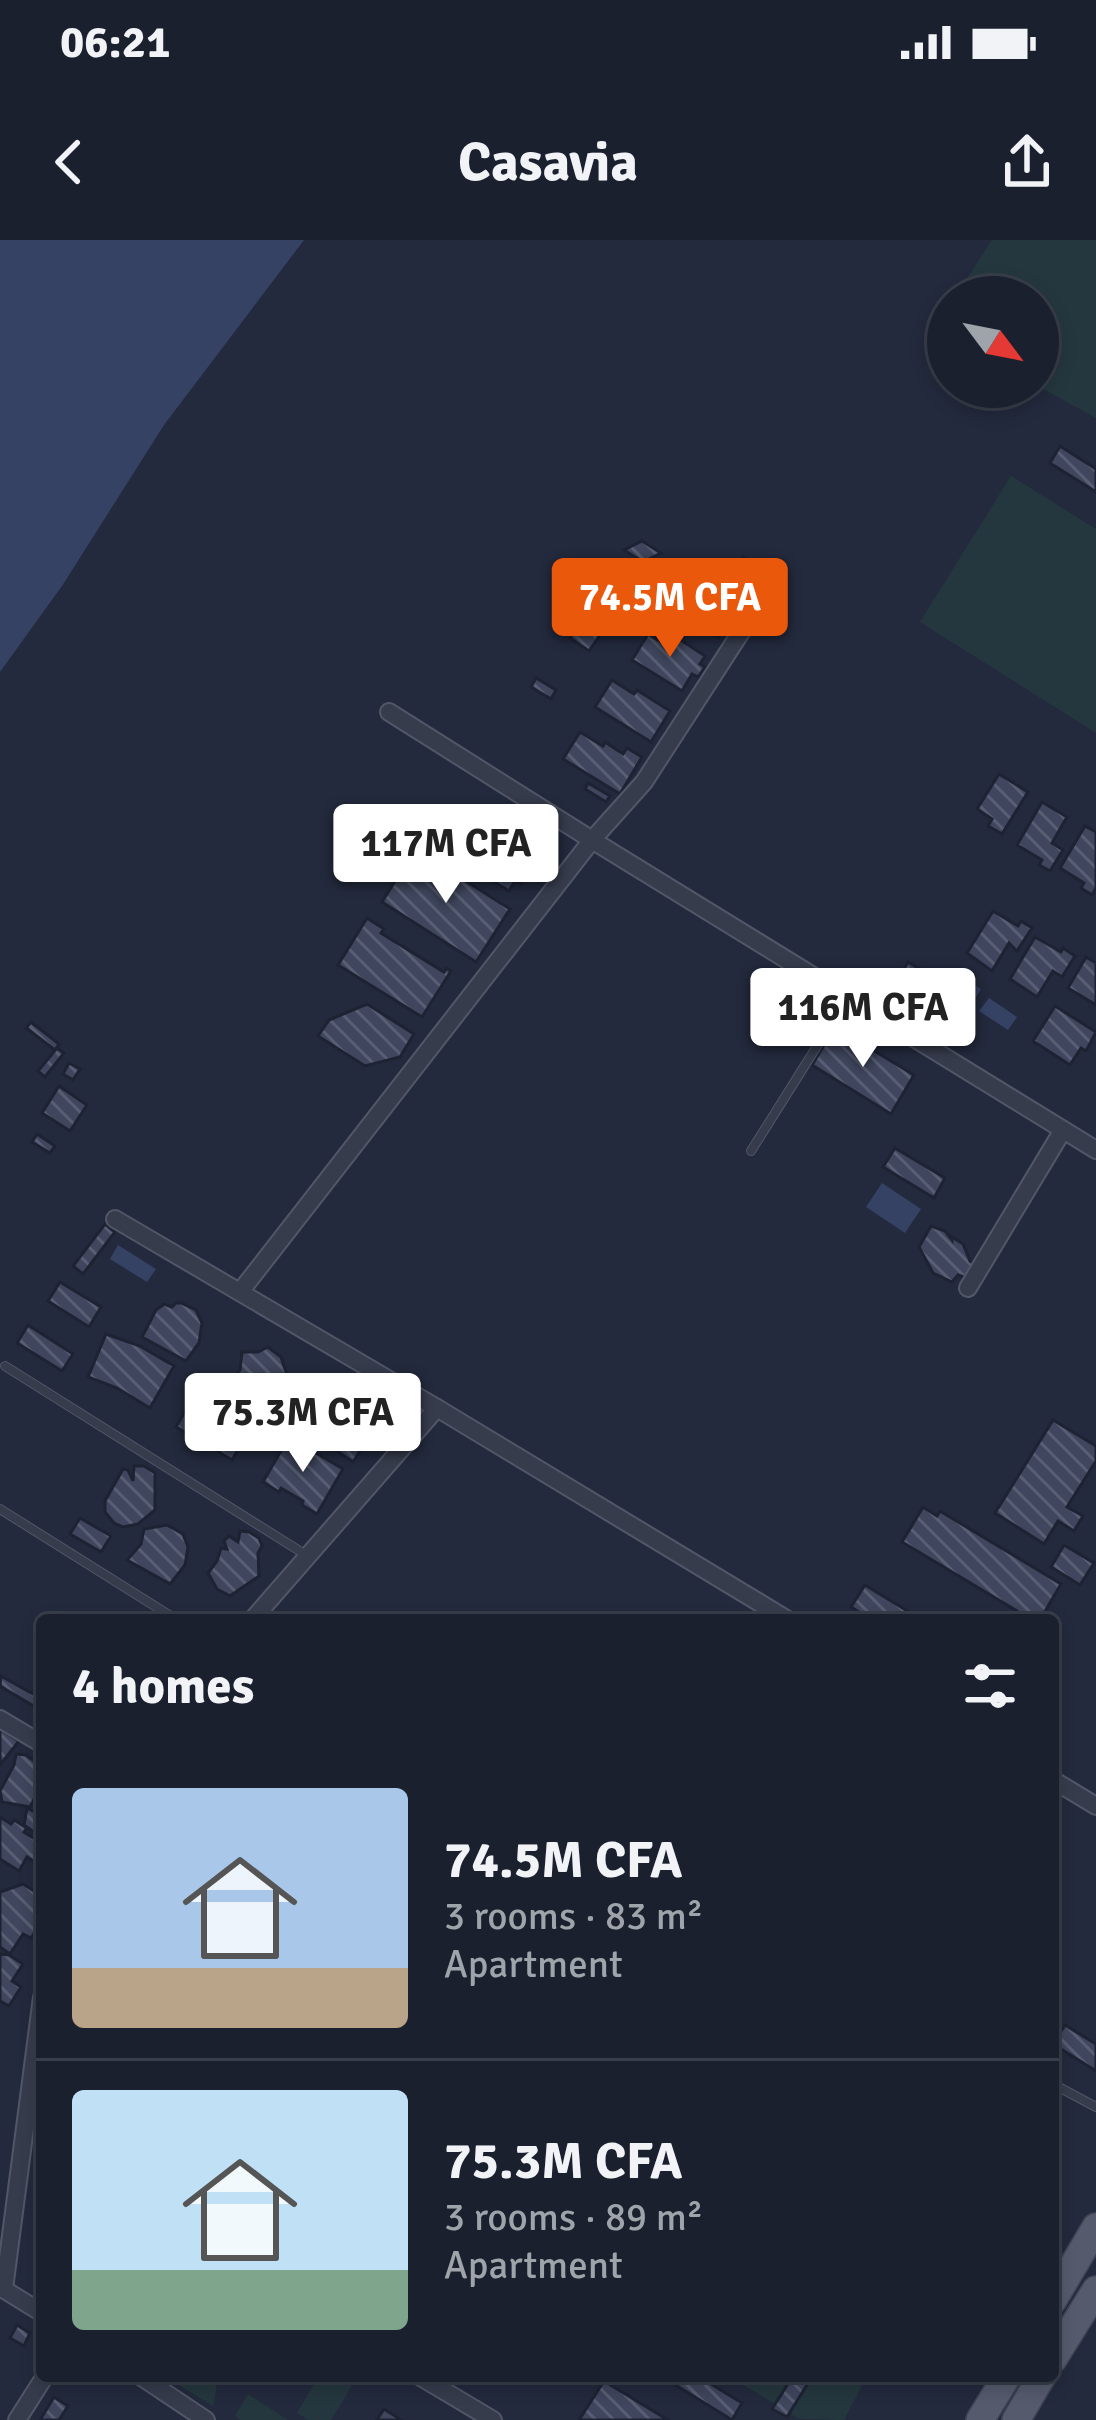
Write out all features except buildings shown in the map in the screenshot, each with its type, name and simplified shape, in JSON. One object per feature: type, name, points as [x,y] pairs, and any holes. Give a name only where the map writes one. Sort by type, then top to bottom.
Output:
[{"type":"main road","points":[[1059,2290],[1096,2227]]},
{"type":"main road","points":[[1059,2348],[1096,2290]]},
{"type":"main road","points":[[980,2420],[1003,2382]]},
{"type":"main road","points":[[1016,2420],[1039,2382]]},
{"type":"street","points":[[240,1292],[592,840],[644,782],[745,626]]},
{"type":"street","points":[[389,712],[1096,1150]]},
{"type":"street","points":[[968,1288],[1064,1130]]},
{"type":"street","points":[[115,1220],[778,1614]]},
{"type":"street","points":[[257,1614],[437,1408]]},
{"type":"street","points":[[0,1719],[36,1740]]},
{"type":"street","points":[[1059,1784],[1096,1806]]},
{"type":"street","points":[[36,2041],[2,2288],[36,2309]]},
{"type":"street","points":[[17,2420],[41,2382]]},
{"type":"street","points":[[149,2382],[206,2420]]},
{"type":"street","points":[[429,2382],[494,2420]]},
{"type":"lane","points":[[751,1151],[847,997]]},
{"type":"lane","points":[[5,1366],[308,1556]]},
{"type":"lane","points":[[0,1509],[167,1614]]},
{"type":"lane","points":[[1059,2087],[1096,2107]]},
{"type":"shaded area","points":[[992,240],[1096,240],[1096,418],[1059,398],[1059,276],[969,276]]},
{"type":"shaded area","points":[[1011,476],[1096,529],[1096,733],[920,622]]},
{"type":"shaded area","points":[[174,2382],[217,2384],[213,2406]]},
{"type":"shaded area","points":[[315,2382],[352,2385],[331,2420],[308,2420],[297,2413]]},
{"type":"shaded area","points":[[736,2382],[864,2382],[844,2420],[799,2419]]},
{"type":"shaded area","points":[[248,2394],[288,2420],[240,2420],[235,2416]]},
{"type":"water","points":[[0,240],[304,240],[164,425],[62,586],[0,672]]},
{"type":"water","points":[[947,968],[981,989],[973,1002],[939,981]]},
{"type":"water","points":[[989,998],[1017,1017],[1008,1030],[979,1011]]},
{"type":"water","points":[[882,1183],[921,1209],[905,1233],[866,1207]]},
{"type":"water","points":[[118,1245],[156,1269],[147,1282],[110,1259]]}]
